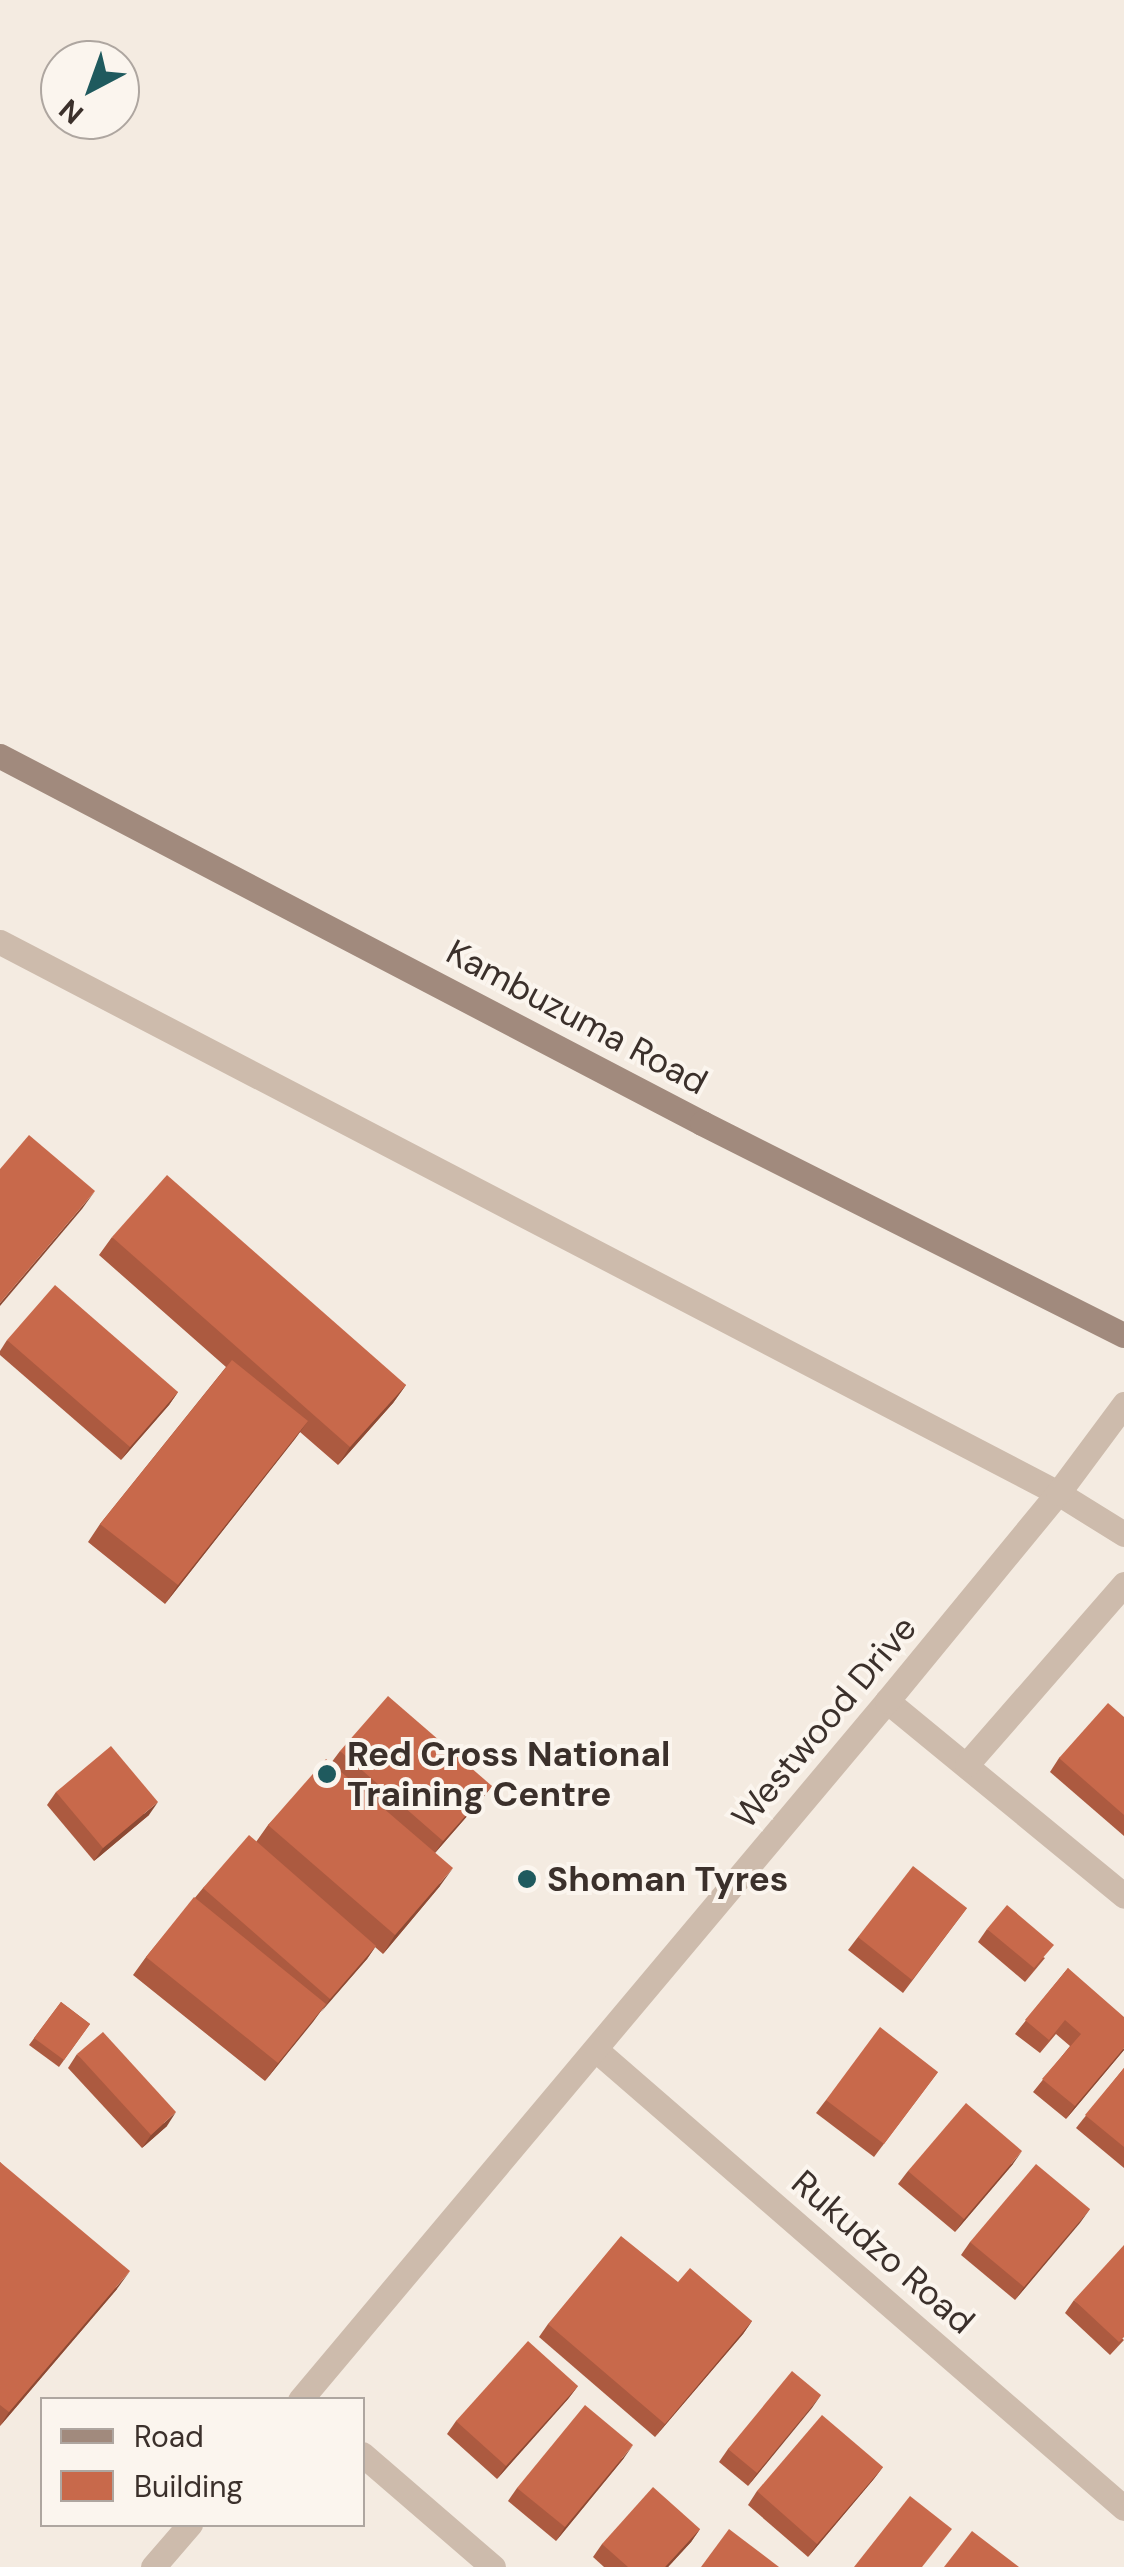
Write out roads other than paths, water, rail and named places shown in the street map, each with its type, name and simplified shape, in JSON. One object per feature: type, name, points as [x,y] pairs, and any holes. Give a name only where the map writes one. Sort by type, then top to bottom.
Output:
[{"type":"main road","name":"Kambuzuma Road","points":[[0,756],[702,1123],[1124,1334]]},
{"type":"street","points":[[0,942],[1058,1494],[1124,1534]]},
{"type":"street","name":"Westwood Drive","points":[[303,2397],[887,1701],[1058,1494],[1124,1404]]},
{"type":"street","points":[[967,1764],[1124,1584]]},
{"type":"street","points":[[887,1701],[1124,1896]]},
{"type":"street","name":"Rukudzo Road","points":[[596,2050],[1124,2508]]},
{"type":"street","points":[[365,2457],[493,2567]]},
{"type":"street","points":[[153,2567],[187,2527]]},
{"type":"place","name":"Red Cross National Training Centre","points":[[327,1774]]},
{"type":"place","name":"Shoman Tyres","points":[[527,1879]]}]
